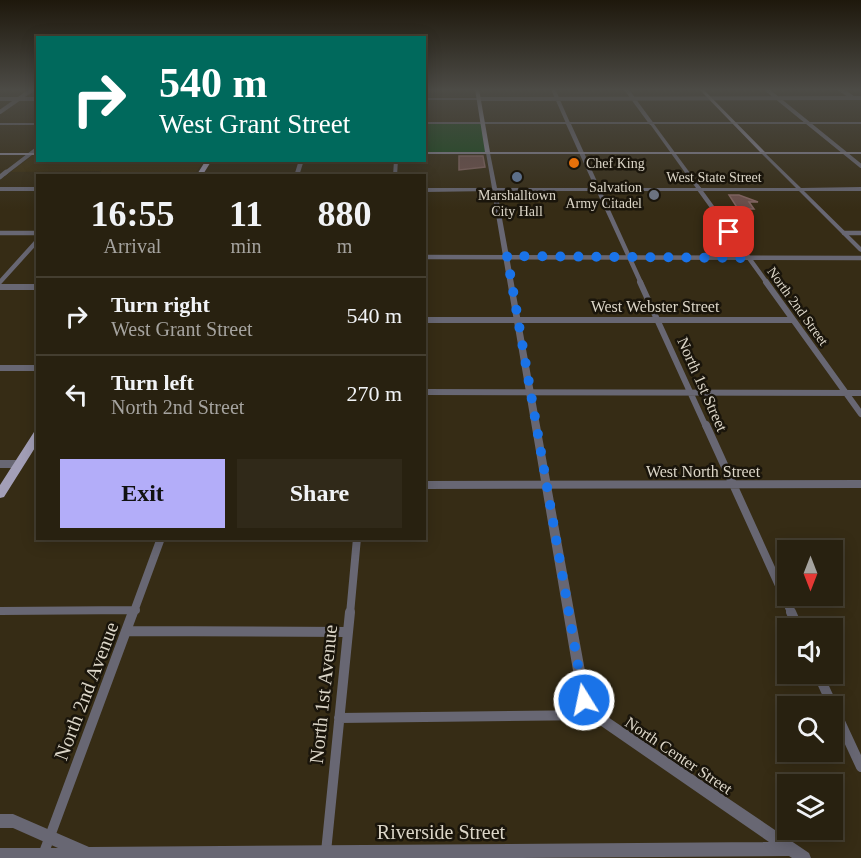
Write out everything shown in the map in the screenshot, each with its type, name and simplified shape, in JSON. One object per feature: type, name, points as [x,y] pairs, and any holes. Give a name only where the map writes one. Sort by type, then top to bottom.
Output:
[{"type":"main road","points":[[484,129],[488,153]]},
{"type":"main road","points":[[740,129],[764,153]]},
{"type":"main road","points":[[0,154],[36,153]]},
{"type":"main road","points":[[426,153],[861,153]]},
{"type":"main road","points":[[0,494],[36,437]]},
{"type":"street","name":"North 1st Street","points":[[571,129],[793,618]]},
{"type":"street","name":"North 2nd Street","points":[[655,129],[861,414]]},
{"type":"street","points":[[815,129],[861,166]]},
{"type":"street","points":[[0,177],[36,149]]},
{"type":"street","name":"North Center Street","points":[[488,153],[584,700],[595,715],[804,858]]},
{"type":"street","points":[[764,153],[861,250]]},
{"type":"street","points":[[0,189],[36,189]]},
{"type":"street","name":"West State Street","points":[[426,190],[861,189]]},
{"type":"street","points":[[0,233],[36,233]]},
{"type":"street","points":[[844,233],[861,233]]},
{"type":"street","points":[[1,287],[36,243]]},
{"type":"street","points":[[426,257],[861,258]]},
{"type":"street","points":[[1,287],[36,287]]},
{"type":"street","name":"West Webster Street","points":[[426,320],[793,320]]},
{"type":"street","points":[[0,368],[36,368]]},
{"type":"street","points":[[426,392],[861,393]]},
{"type":"street","points":[[0,464],[19,464]]},
{"type":"street","name":"West North Street","points":[[426,485],[861,484]]},
{"type":"street","name":"North 2nd Avenue","points":[[43,855],[129,631],[160,540]]},
{"type":"street","name":"North 1st Avenue","points":[[326,852],[357,540]]},
{"type":"street","points":[[0,611],[136,610]]},
{"type":"street","points":[[129,631],[348,632]]},
{"type":"street","points":[[823,684],[861,767]]},
{"type":"street","points":[[339,718],[595,715]]},
{"type":"street","name":"Riverside Street","points":[[0,821],[13,821],[92,856]]},
{"type":"street","name":"Riverside Street","points":[[0,855],[790,849]]},
{"type":"shaded area","points":[[36,153],[36,162],[203,162],[195,174],[99,174],[101,171],[11,172]]},
{"type":"green space","points":[[426,129],[484,129],[488,153],[426,153]]},
{"type":"building","points":[[459,156],[483,156],[485,167],[459,170]]},
{"type":"building","points":[[729,195],[739,195],[758,202],[749,202],[754,209],[738,209]]},
{"type":"place","name":"Chef King","points":[[574,163]]},
{"type":"place","name":"Marshalltown City Hall","points":[[517,177]]},
{"type":"place","name":"Salvation Army Citadel","points":[[654,195]]},
{"type":"route","points":[[584,700],[507,256],[748,258],[729,232]]}]
